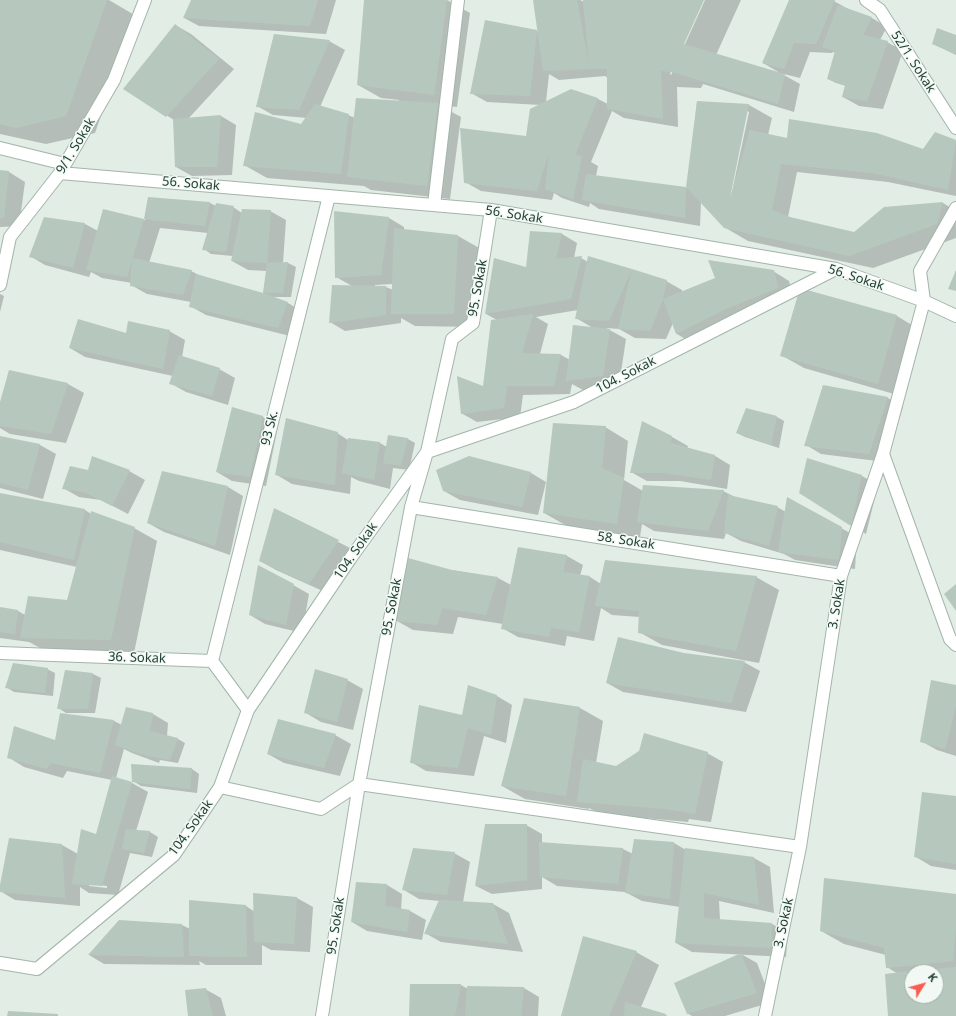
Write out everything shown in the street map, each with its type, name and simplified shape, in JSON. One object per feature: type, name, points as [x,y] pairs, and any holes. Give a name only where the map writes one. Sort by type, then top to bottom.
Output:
[{"type":"street","name":"9/1. Sokak","points":[[0,285],[5,238],[63,168],[114,80],[145,0]]},
{"type":"street","points":[[434,205],[458,0]]},
{"type":"street","name":"52/1. Sokak","points":[[866,0],[880,10],[956,128]]},
{"type":"street","name":"56. Sokak","points":[[0,148],[63,168],[329,196],[491,210],[836,269],[924,301],[956,316]]},
{"type":"street","name":"93 Sk.","points":[[212,661],[329,196]]},
{"type":"street","name":"3. Sokak","points":[[765,1016],[800,847],[842,576],[883,454],[924,301],[920,271],[956,208]]},
{"type":"street","name":"95. Sokak","points":[[322,1016],[359,784],[411,507],[427,452],[452,339],[473,323],[491,210]]},
{"type":"street","name":"104. Sokak","points":[[0,963],[37,969],[174,855],[220,787],[248,710],[350,559],[427,452],[574,402],[836,269]]},
{"type":"street","points":[[883,454],[950,639],[956,645]]},
{"type":"street","name":"58. Sokak","points":[[411,507],[842,576]]},
{"type":"street","name":"36. Sokak","points":[[0,654],[212,661]]},
{"type":"street","points":[[212,661],[248,710]]},
{"type":"street","points":[[220,787],[321,808],[359,784],[800,847]]},
{"type":"building","points":[[0,0],[107,0],[66,116],[16,128],[0,124]]},
{"type":"building","points":[[191,0],[318,0],[310,26],[183,18]]},
{"type":"building","points":[[364,0],[447,0],[434,95],[357,85]]},
{"type":"building","points":[[533,0],[577,0],[589,65],[583,0],[704,0],[684,44],[785,74],[778,104],[672,72],[661,71],[663,119],[607,109],[607,69],[543,71]]},
{"type":"building","points":[[789,0],[835,0],[816,44],[794,43],[784,69],[762,63]]},
{"type":"building","points":[[838,5],[872,17],[863,35],[888,41],[867,101],[842,97],[845,85],[827,79],[835,51],[822,47]]},
{"type":"building","points":[[485,20],[537,30],[530,96],[470,94]]},
{"type":"building","points":[[175,24],[219,59],[166,117],[123,89]]},
{"type":"building","points":[[937,28],[956,35],[956,54],[932,44]]},
{"type":"building","points":[[274,34],[330,40],[299,110],[256,107]]},
{"type":"building","points":[[571,89],[598,98],[575,155],[582,156],[573,199],[545,189],[549,152],[537,191],[464,183],[460,128],[526,136],[530,109]]},
{"type":"building","points":[[356,98],[438,103],[427,186],[347,177]]},
{"type":"building","points":[[697,101],[749,104],[730,198],[750,130],[787,138],[789,119],[877,133],[923,149],[935,132],[956,140],[948,190],[872,173],[781,164],[772,210],[790,217],[854,232],[884,207],[943,202],[937,224],[849,256],[724,228],[686,187]]},
{"type":"building","points":[[315,104],[349,114],[341,174],[243,166],[255,112],[301,124]]},
{"type":"building","points":[[221,115],[217,167],[175,167],[173,119]]},
{"type":"building","points":[[0,170],[9,171],[4,218],[0,218]]},
{"type":"building","points":[[586,174],[686,187],[685,218],[582,200]]},
{"type":"building","points":[[148,197],[210,202],[205,226],[144,219]]},
{"type":"building","points":[[216,203],[234,206],[226,252],[202,250]]},
{"type":"building","points":[[103,209],[144,219],[127,277],[86,270]]},
{"type":"building","points":[[242,209],[271,210],[267,263],[231,261]]},
{"type":"building","points":[[334,211],[389,217],[381,275],[335,278]]},
{"type":"building","points":[[44,217],[85,223],[73,268],[29,257]]},
{"type":"building","points":[[394,228],[458,235],[454,314],[391,314]]},
{"type":"building","points":[[530,231],[562,233],[556,259],[582,256],[571,299],[485,314],[494,258],[526,267]]},
{"type":"building","points":[[588,256],[632,269],[609,321],[575,319]]},
{"type":"building","points":[[132,258],[192,270],[183,295],[130,286]]},
{"type":"building","points":[[708,260],[774,270],[778,288],[728,308],[676,334],[663,299],[715,278]]},
{"type":"building","points":[[288,262],[283,293],[263,293],[267,263]]},
{"type":"building","points":[[632,269],[667,280],[663,299],[650,331],[618,329]]},
{"type":"building","points":[[956,270],[956,291],[948,289]]},
{"type":"building","points":[[196,274],[263,293],[288,302],[278,328],[189,307]]},
{"type":"building","points":[[332,285],[386,286],[386,315],[329,323]]},
{"type":"building","points":[[800,288],[897,315],[878,384],[780,356]]},
{"type":"building","points":[[533,314],[522,353],[561,354],[554,386],[507,386],[504,408],[461,414],[457,376],[483,386],[491,320]]},
{"type":"building","points":[[78,319],[126,333],[128,321],[170,330],[163,369],[69,348]]},
{"type":"building","points":[[573,325],[610,329],[603,376],[566,381]]},
{"type":"building","points":[[179,355],[220,368],[212,396],[169,384]]},
{"type":"building","points":[[9,370],[68,383],[51,434],[0,426],[0,402]]},
{"type":"building","points":[[823,385],[888,397],[869,454],[804,446]]},
{"type":"building","points":[[232,407],[263,416],[250,477],[216,472]]},
{"type":"building","points":[[746,408],[777,416],[771,445],[736,433]]},
{"type":"building","points":[[286,418],[338,432],[335,485],[275,475]]},
{"type":"building","points":[[642,421],[672,436],[671,443],[715,455],[711,480],[664,473],[630,473]]},
{"type":"building","points":[[553,423],[606,426],[602,468],[624,478],[617,524],[543,513]]},
{"type":"building","points":[[388,435],[408,438],[401,466],[383,463]]},
{"type":"building","points":[[0,436],[40,444],[28,490],[0,483]]},
{"type":"building","points":[[348,438],[380,442],[374,480],[342,473]]},
{"type":"building","points":[[92,456],[130,470],[112,506],[84,492],[62,489],[70,466],[88,470]]},
{"type":"building","points":[[469,456],[531,472],[522,507],[443,491],[436,470]]},
{"type":"building","points":[[807,458],[862,475],[851,526],[799,493]]},
{"type":"building","points":[[162,471],[228,486],[215,546],[147,523]]},
{"type":"building","points":[[643,485],[724,490],[708,531],[637,522]]},
{"type":"building","points":[[0,493],[85,509],[74,560],[0,542]]},
{"type":"building","points":[[728,495],[778,506],[769,546],[724,533]]},
{"type":"building","points":[[787,497],[842,527],[839,560],[778,552]]},
{"type":"building","points":[[274,508],[339,540],[309,584],[259,561]]},
{"type":"building","points":[[91,511],[135,527],[111,640],[20,638],[28,596],[67,600]]},
{"type":"building","points":[[518,547],[567,555],[563,572],[590,576],[579,632],[551,628],[549,637],[501,629]]},
{"type":"building","points":[[408,558],[452,570],[498,577],[486,615],[442,608],[437,625],[396,621]]},
{"type":"building","points":[[605,560],[757,576],[736,651],[638,633],[639,611],[595,606]]},
{"type":"building","points":[[258,565],[294,584],[286,625],[249,615]]},
{"type":"building","points":[[956,584],[956,611],[944,594]]},
{"type":"building","points":[[0,607],[18,610],[15,634],[0,632]]},
{"type":"building","points":[[618,637],[684,653],[745,661],[731,703],[606,683]]},
{"type":"building","points":[[13,663],[48,668],[45,693],[5,688]]},
{"type":"building","points":[[315,669],[348,679],[337,722],[304,713]]},
{"type":"building","points":[[65,670],[93,673],[88,709],[57,709]]},
{"type":"building","points":[[931,680],[956,685],[956,706],[945,749],[920,742]]},
{"type":"building","points":[[468,685],[497,695],[491,735],[468,728],[458,768],[410,763],[419,705],[462,715]]},
{"type":"building","points":[[524,698],[580,707],[566,796],[501,786]]},
{"type":"building","points":[[126,707],[153,713],[150,731],[178,738],[170,760],[143,755],[115,745]]},
{"type":"building","points":[[60,713],[114,720],[100,773],[51,763],[47,769],[7,758],[14,726],[55,740]]},
{"type":"building","points":[[278,719],[336,734],[324,768],[267,754]]},
{"type":"building","points":[[644,733],[708,752],[695,814],[665,809],[577,802],[583,759],[616,766],[639,751]]},
{"type":"building","points":[[131,764],[192,768],[190,789],[132,782]]},
{"type":"building","points":[[112,776],[132,782],[102,886],[72,884],[81,829],[96,834]]},
{"type":"building","points":[[922,792],[956,796],[956,864],[914,857]]},
{"type":"building","points":[[485,824],[527,824],[527,880],[475,886]]},
{"type":"building","points":[[126,829],[150,831],[144,853],[122,849]]},
{"type":"building","points":[[9,838],[62,844],[65,898],[0,892]]},
{"type":"building","points":[[634,839],[674,842],[670,899],[625,893]]},
{"type":"building","points":[[539,842],[623,848],[618,884],[540,877]]},
{"type":"building","points":[[413,848],[455,852],[447,895],[402,890]]},
{"type":"building","points":[[685,848],[754,857],[759,905],[704,893],[704,918],[772,923],[771,948],[675,943]]},
{"type":"building","points":[[824,878],[956,894],[956,927],[953,961],[924,964],[904,964],[904,966],[886,968],[884,948],[820,931]]},
{"type":"building","points":[[356,882],[387,884],[385,906],[410,910],[407,932],[351,922]]},
{"type":"building","points":[[253,893],[297,897],[294,944],[254,942]]},
{"type":"building","points":[[189,900],[246,905],[247,957],[189,956]]},
{"type":"building","points":[[439,900],[493,903],[508,944],[424,934]]},
{"type":"building","points":[[119,920],[182,924],[184,957],[88,955]]},
{"type":"building","points":[[583,936],[637,951],[609,1016],[561,1016]]},
{"type":"building","points":[[741,953],[757,993],[687,1014],[674,983]]},
{"type":"building","points":[[956,967],[956,1016],[888,1016],[885,974],[904,972],[904,1004],[944,1004],[944,968]]},
{"type":"building","points":[[410,984],[461,984],[455,1016],[409,1016]]},
{"type":"building","points":[[467,986],[524,987],[521,1016],[465,1016]]},
{"type":"building","points":[[206,988],[213,1016],[188,1016],[185,990]]},
{"type":"building","points":[[625,1002],[666,1014],[665,1016],[624,1016]]},
{"type":"building","points":[[8,1011],[58,1014],[58,1016],[7,1016]]}]
